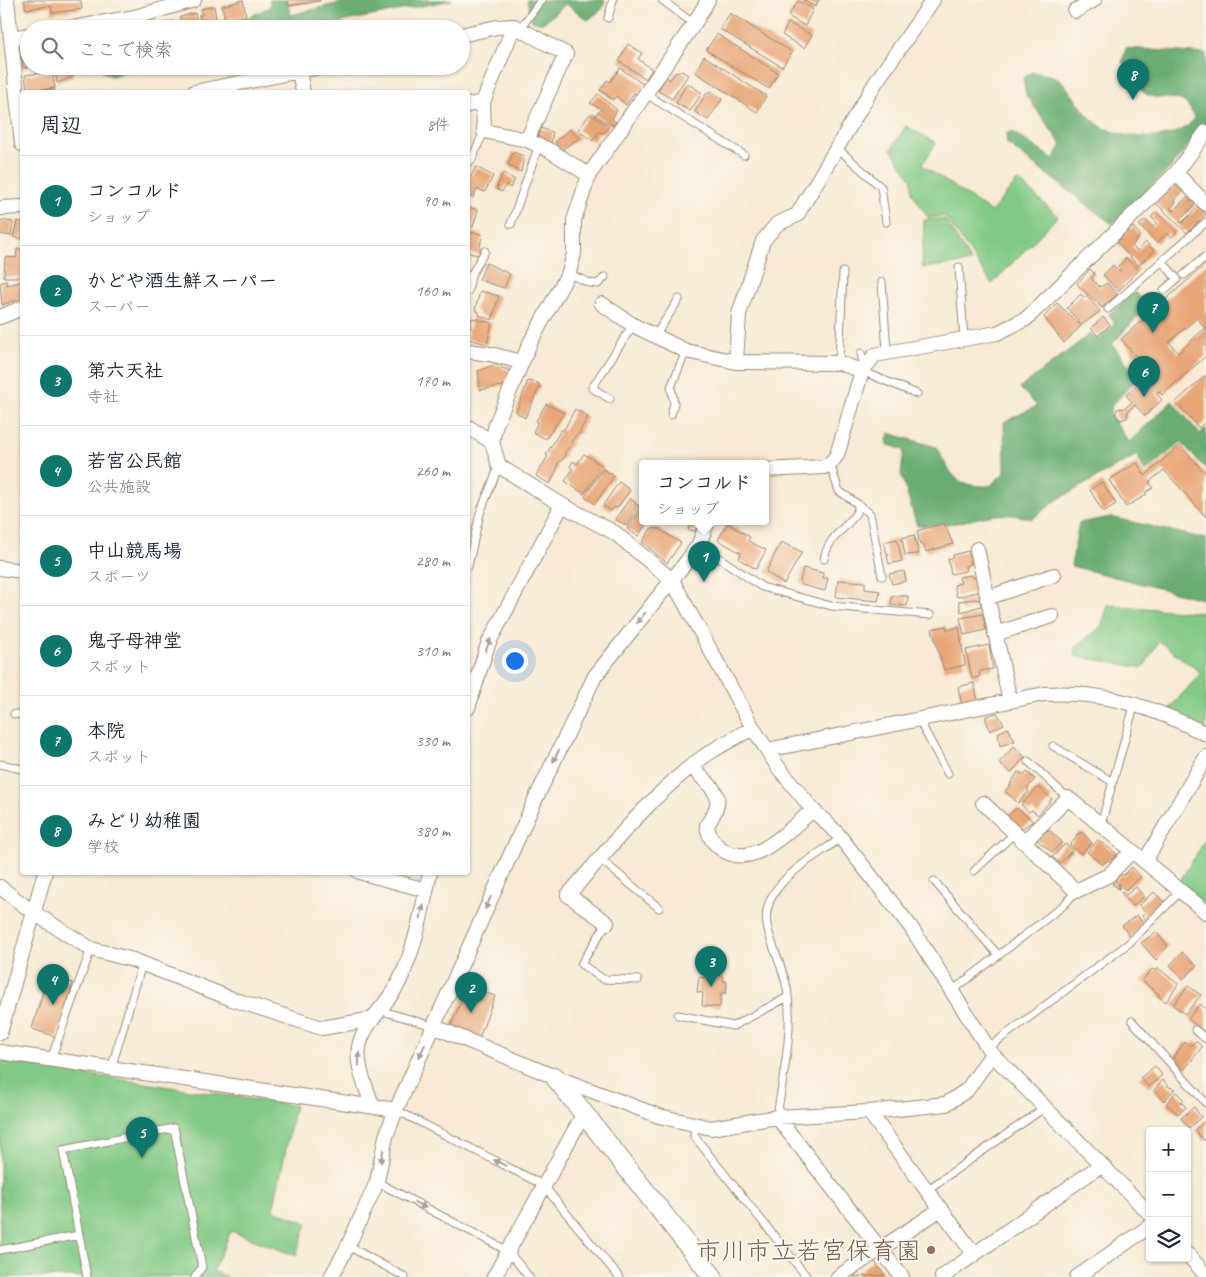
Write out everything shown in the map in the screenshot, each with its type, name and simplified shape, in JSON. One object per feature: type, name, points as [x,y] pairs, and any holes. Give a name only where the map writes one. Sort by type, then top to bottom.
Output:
[{"type":"street","points":[[7,0],[20,123]]},
{"type":"street","points":[[123,20],[194,0]]},
{"type":"street","points":[[708,0],[694,24],[589,175],[574,220],[574,254],[568,274],[530,343],[496,424],[492,442],[498,466],[562,505],[615,533],[672,580],[753,728],[778,767],[813,810],[841,838],[910,926],[990,1051],[1146,1210]]},
{"type":"street","points":[[736,362],[739,314],[763,242],[777,224],[797,214],[876,82],[933,0]]},
{"type":"street","points":[[1075,11],[1094,0]]},
{"type":"street","points":[[470,33],[497,26],[517,27],[566,54],[533,142]]},
{"type":"street","points":[[517,27],[484,102],[484,131],[533,142],[589,175]]},
{"type":"street","points":[[12,38],[20,37]]},
{"type":"street","points":[[204,90],[283,75]]},
{"type":"street","points":[[300,75],[303,90]]},
{"type":"street","points":[[470,105],[484,102]]},
{"type":"street","points":[[769,470],[824,467],[830,464],[837,455],[863,370],[875,355],[887,351],[964,340],[996,333],[1026,319],[1176,173],[1206,132]]},
{"type":"street","points":[[1176,173],[1206,204]]},
{"type":"street","points":[[2,208],[20,207]]},
{"type":"street","points":[[602,304],[633,325],[686,352],[736,362],[839,363],[863,370]]},
{"type":"street","points":[[0,317],[20,309]]},
{"type":"street","points":[[470,351],[522,362]]},
{"type":"street","points":[[470,428],[492,442]]},
{"type":"street","points":[[470,702],[488,644],[562,505]]},
{"type":"street","points":[[331,1277],[348,1246],[377,1182],[386,1136],[396,1110],[536,798],[595,676],[699,544],[706,525]]},
{"type":"street","points":[[977,549],[1010,701]]},
{"type":"street","points":[[0,568],[20,571]]},
{"type":"street","points":[[987,598],[1054,575]]},
{"type":"street","points":[[995,634],[1052,616]]},
{"type":"street","points":[[767,750],[1044,694],[1071,692],[1134,703],[1169,715],[1206,734]]},
{"type":"street","points":[[607,923],[568,895],[639,813],[691,766],[720,746],[753,728]]},
{"type":"street","points":[[1145,861],[1206,757]]},
{"type":"street","points":[[691,766],[718,795],[717,810],[707,826],[708,833],[711,841],[728,854],[749,856],[761,851],[813,810]]},
{"type":"street","points":[[1020,837],[1068,798],[1206,912]]},
{"type":"street","points":[[983,803],[1076,891],[1109,875],[1132,851]]},
{"type":"street","points":[[0,1033],[44,875]]},
{"type":"street","points":[[370,875],[426,890]]},
{"type":"street","points":[[372,1105],[359,1069],[360,1045],[376,1015],[398,984],[413,950],[429,875]]},
{"type":"street","points":[[0,887],[34,913],[91,949],[142,964],[232,999],[322,1028],[376,1015]]},
{"type":"street","points":[[433,1026],[555,1077],[659,1116],[711,1128],[777,1117],[869,1112],[946,1104],[967,1090],[990,1051]]},
{"type":"street","points":[[0,1052],[396,1110]]},
{"type":"street","points":[[555,1077],[712,1276]]},
{"type":"street","points":[[869,1112],[974,1254]]},
{"type":"street","points":[[494,1277],[584,1113]]},
{"type":"street","points":[[777,1117],[902,1277]]},
{"type":"street","points":[[942,1277],[1101,1165]]},
{"type":"street","points":[[838,1277],[941,1209]]},
{"type":"street","points":[[1076,1277],[1146,1229]]},
{"type":"street","points":[[1191,1259],[1204,1275]]},
{"type":"lane","points":[[517,27],[540,0]]},
{"type":"lane","points":[[608,18],[613,0]]},
{"type":"lane","points":[[662,0],[694,24]]},
{"type":"lane","points":[[646,94],[744,155]]},
{"type":"lane","points":[[470,158],[484,131]]},
{"type":"lane","points":[[511,224],[533,142]]},
{"type":"lane","points":[[836,146],[881,187],[886,222]]},
{"type":"lane","points":[[1108,309],[1206,222]]},
{"type":"lane","points":[[470,280],[471,275],[485,251]]},
{"type":"lane","points":[[1184,275],[1206,256]]},
{"type":"lane","points":[[1162,261],[1177,279],[1164,290]]},
{"type":"lane","points":[[959,267],[964,340]]},
{"type":"lane","points":[[839,363],[843,272]]},
{"type":"lane","points":[[568,274],[590,283],[598,284],[605,277]]},
{"type":"lane","points":[[882,282],[887,351]]},
{"type":"lane","points":[[654,336],[679,299]]},
{"type":"lane","points":[[610,399],[592,388],[633,325]]},
{"type":"lane","points":[[670,415],[674,402],[671,388],[686,352]]},
{"type":"lane","points":[[861,354],[863,370],[917,394]]},
{"type":"lane","points":[[830,464],[839,491],[870,514],[882,576]]},
{"type":"lane","points":[[470,557],[480,513],[498,466]]},
{"type":"lane","points":[[824,559],[826,546],[857,512],[858,504]]},
{"type":"lane","points":[[699,544],[762,587],[831,606],[930,615]]},
{"type":"lane","points":[[1099,824],[1134,703]]},
{"type":"lane","points":[[14,714],[20,716]]},
{"type":"lane","points":[[919,720],[948,774]]},
{"type":"lane","points":[[1053,746],[1111,781]]},
{"type":"lane","points":[[1028,761],[1068,798]]},
{"type":"lane","points":[[0,764],[20,769]]},
{"type":"lane","points":[[974,871],[1020,837]]},
{"type":"lane","points":[[777,1117],[790,1028],[786,986],[765,916],[768,904],[776,888],[791,874],[841,838]]},
{"type":"lane","points":[[600,859],[659,908]]},
{"type":"lane","points":[[934,881],[998,955]]},
{"type":"lane","points":[[952,991],[1064,905],[1076,891]]},
{"type":"lane","points":[[990,1051],[1129,944],[1182,891]]},
{"type":"lane","points":[[607,923],[581,964],[603,979],[638,980]]},
{"type":"lane","points":[[51,1059],[91,949]]},
{"type":"lane","points":[[110,1069],[142,964]]},
{"type":"lane","points":[[678,1015],[733,1026],[788,997]]},
{"type":"lane","points":[[376,1015],[433,1026]]},
{"type":"lane","points":[[1132,1021],[1206,1103]]},
{"type":"lane","points":[[1196,1030],[1206,1039]]},
{"type":"lane","points":[[927,1190],[1044,1108]]},
{"type":"lane","points":[[396,1110],[543,1185],[619,1277]]},
{"type":"lane","points":[[695,1125],[694,1136],[807,1277]]},
{"type":"lane","points":[[87,1277],[63,1150],[174,1128],[202,1268],[195,1277]]},
{"type":"lane","points":[[377,1182],[508,1251],[529,1277]]},
{"type":"lane","points":[[0,1250],[79,1235]]},
{"type":"lane","points":[[348,1246],[405,1277]]},
{"type":"green space","points":[[270,0],[286,0],[291,15],[352,0],[452,0],[351,20],[243,20],[270,7]]},
{"type":"green space","points":[[527,0],[605,0],[602,9],[588,20],[566,4],[543,23],[532,21]]},
{"type":"green space","points":[[1126,48],[1206,54],[1206,124],[1169,169],[1112,224],[1007,144],[1006,134],[1011,131],[1053,159],[1062,145],[1026,95],[1023,78],[1033,72],[1056,77],[1091,118],[1106,129],[1133,136],[1148,137],[1176,133],[1187,127],[1194,118],[1186,103],[1181,100],[1148,95],[1138,88],[1139,63],[1122,63]]},
{"type":"green space","points":[[906,126],[936,143],[922,165],[991,212],[1018,180],[1058,216],[992,284],[945,216],[928,218],[912,192],[912,180],[891,149]]},
{"type":"green space","points":[[945,219],[971,262],[922,268],[924,220]]},
{"type":"green space","points":[[1134,292],[1149,304],[1112,344],[1138,378],[1112,405],[1110,414],[1129,442],[1172,401],[1200,434],[1206,429],[1206,469],[1181,442],[1145,472],[1137,455],[1057,500],[1032,519],[1021,516],[1002,515],[951,524],[917,526],[901,474],[904,450],[886,444],[889,433],[936,447],[951,472],[962,482],[978,486],[990,486],[1005,472],[1004,422],[1037,406],[1020,388],[1091,333],[1098,340],[1115,323],[1109,314]]},
{"type":"green space","points":[[1111,517],[1206,539],[1206,600],[1071,566],[1079,523]]},
{"type":"green space","points":[[1108,605],[1206,613],[1206,730],[1169,709],[1201,673],[1159,641],[1143,668],[1076,656],[1074,648],[1101,627]]},
{"type":"green space","points":[[1206,839],[1206,906],[1179,882]]},
{"type":"green space","points":[[0,1061],[295,1106],[273,1210],[307,1223],[296,1256],[231,1231],[213,1271],[228,1277],[0,1277]]},
{"type":"building","points":[[24,0],[81,0],[82,9],[52,13],[51,6],[26,9]]},
{"type":"building","points":[[243,0],[246,16],[225,20],[222,6]]},
{"type":"building","points":[[288,0],[320,0],[320,1],[289,6]]},
{"type":"building","points":[[803,0],[819,0],[815,7]]},
{"type":"building","points":[[798,1],[813,9],[805,26],[788,16]]},
{"type":"building","points":[[214,6],[217,20],[200,20],[199,15],[202,15],[201,9]]},
{"type":"building","points":[[195,13],[196,20],[181,20],[180,17]]},
{"type":"building","points":[[730,13],[792,52],[782,67],[720,29]]},
{"type":"building","points":[[788,23],[812,35],[804,48],[782,35]]},
{"type":"building","points":[[717,34],[778,73],[769,89],[706,50]]},
{"type":"building","points":[[628,44],[642,53],[638,59],[652,69],[646,79],[619,61]]},
{"type":"building","points":[[704,56],[766,96],[757,112],[695,72]]},
{"type":"building","points":[[620,68],[644,85],[638,94],[634,93],[626,105],[616,96],[613,100],[600,90],[607,80],[610,82]]},
{"type":"building","points":[[682,71],[688,75],[672,99],[658,91],[666,77],[670,80],[675,73]]},
{"type":"building","points":[[25,75],[53,75],[55,88],[27,90]]},
{"type":"building","points":[[56,75],[73,75],[73,77],[57,83]]},
{"type":"building","points":[[687,83],[702,93],[690,111],[676,103]]},
{"type":"building","points":[[711,91],[722,99],[708,120],[695,112],[706,94]]},
{"type":"building","points":[[598,94],[617,110],[612,119],[616,122],[613,126],[595,115],[602,109],[590,103]]},
{"type":"building","points":[[590,114],[609,126],[604,133],[599,132],[593,141],[578,130]]},
{"type":"building","points":[[540,128],[553,132],[551,143],[538,139]]},
{"type":"building","points":[[570,129],[580,138],[561,150],[555,142]]},
{"type":"building","points":[[513,152],[524,156],[521,172],[508,165]]},
{"type":"building","points":[[476,167],[493,176],[485,192],[477,189],[473,198],[470,197],[470,178]]},
{"type":"building","points":[[503,173],[515,180],[510,188],[506,184],[502,192],[496,189]]},
{"type":"building","points":[[1175,185],[1182,192],[1174,200],[1176,202],[1170,209],[1173,211],[1187,197],[1195,205],[1179,221],[1182,223],[1198,207],[1206,214],[1187,233],[1156,203]]},
{"type":"building","points":[[470,208],[478,210],[473,227],[470,226]]},
{"type":"building","points":[[1156,212],[1177,232],[1172,237],[1167,233],[1157,243],[1139,225],[1145,220],[1153,227],[1157,223],[1151,217]]},
{"type":"building","points":[[0,220],[13,222],[11,236],[0,234]]},
{"type":"building","points":[[17,221],[20,222],[20,239],[13,237]]},
{"type":"building","points":[[1133,227],[1140,235],[1132,246],[1137,251],[1146,242],[1154,251],[1138,266],[1117,242]]},
{"type":"building","points":[[470,232],[482,234],[479,255],[470,253]]},
{"type":"building","points":[[17,249],[20,249],[20,277],[4,277],[5,257],[16,258]]},
{"type":"building","points":[[1126,258],[1139,270],[1118,291],[1103,275],[1113,265],[1119,271],[1121,270],[1118,266]]},
{"type":"building","points":[[486,263],[510,274],[504,288],[479,280]]},
{"type":"building","points":[[1206,264],[1206,356],[1162,395],[1158,391],[1156,393],[1162,400],[1145,416],[1135,405],[1128,411],[1127,418],[1119,420],[1115,415],[1117,409],[1125,408],[1132,402],[1126,395],[1143,379],[1149,386],[1151,384],[1147,379],[1152,375],[1121,339]],"holes":[[[1197,318],[1205,328],[1178,353],[1169,342]]]},
{"type":"building","points":[[1090,269],[1095,274],[1091,278],[1100,287],[1107,283],[1117,294],[1102,308],[1077,284]]},
{"type":"building","points":[[6,281],[7,285],[20,282],[20,299],[2,305],[0,283]]},
{"type":"building","points":[[480,291],[499,296],[492,320],[479,315],[479,312],[475,310]]},
{"type":"building","points":[[1081,294],[1084,298],[1086,296],[1100,311],[1082,325],[1067,308]]},
{"type":"building","points":[[1057,303],[1081,326],[1064,343],[1044,317]]},
{"type":"building","points":[[1103,317],[1110,325],[1098,336],[1091,328]]},
{"type":"building","points":[[472,318],[492,323],[487,344],[470,340]]},
{"type":"building","points":[[494,365],[501,365],[503,369],[508,369],[510,378],[506,379],[507,385],[480,390],[478,371]]},
{"type":"building","points":[[1206,375],[1206,421],[1199,428],[1176,402]]},
{"type":"building","points":[[528,381],[538,383],[540,386],[525,418],[516,412]]},
{"type":"building","points":[[546,404],[564,413],[546,439],[533,432],[538,422],[536,421]]},
{"type":"building","points":[[575,409],[588,417],[580,431],[581,433],[577,434],[571,442],[573,443],[564,453],[566,455],[557,465],[558,467],[550,484],[536,476],[548,456],[546,455],[561,430],[564,430]]},
{"type":"building","points":[[1180,445],[1206,474],[1206,517],[1164,470],[1149,482],[1153,488],[1145,493],[1146,495],[1126,507],[1109,480],[1137,463],[1145,476]]},
{"type":"building","points":[[584,454],[603,466],[584,494],[565,481],[573,469],[570,467],[573,461],[577,464]]},
{"type":"building","points":[[603,469],[614,476],[595,504],[585,497]]},
{"type":"building","points":[[619,482],[630,490],[617,508],[614,507],[611,511],[603,505]]},
{"type":"building","points":[[1102,482],[1116,504],[1103,512],[1090,490]]},
{"type":"building","points":[[630,498],[639,507],[627,526],[615,519]]},
{"type":"building","points":[[639,514],[639,525],[645,525],[638,536],[627,529]]},
{"type":"building","points":[[944,523],[953,544],[926,552],[924,544],[920,545],[917,531]]},
{"type":"building","points":[[689,525],[698,525],[695,531],[688,530]]},
{"type":"building","points":[[726,525],[730,525],[750,537],[748,541],[766,550],[756,569],[739,559],[741,553],[718,540]]},
{"type":"building","points":[[657,528],[681,543],[667,563],[642,542],[651,529]]},
{"type":"building","points":[[914,535],[919,554],[905,555],[902,538]]},
{"type":"building","points":[[897,539],[902,561],[889,564],[887,556],[889,555],[887,554],[884,542]]},
{"type":"building","points":[[781,542],[802,552],[784,584],[766,572]]},
{"type":"building","points":[[968,551],[971,564],[965,566],[966,571],[951,574],[948,559],[953,558],[953,555]]},
{"type":"building","points":[[803,568],[823,573],[823,578],[828,578],[825,591],[802,585],[800,582]]},
{"type":"building","points":[[904,571],[906,581],[892,584],[889,574]]},
{"type":"building","points":[[972,575],[972,578],[978,576],[981,591],[957,597],[954,585],[961,583],[959,577]]},
{"type":"building","points":[[838,580],[865,582],[865,589],[880,591],[878,601],[836,597]]},
{"type":"building","points":[[892,596],[908,596],[907,606],[891,605]]},
{"type":"building","points":[[980,600],[981,606],[961,612],[959,601]]},
{"type":"building","points":[[983,614],[986,630],[964,635],[960,618]]},
{"type":"building","points":[[946,626],[947,630],[959,627],[965,665],[944,670],[932,629]]},
{"type":"building","points":[[989,645],[993,669],[980,671],[979,677],[972,679],[966,650]]},
{"type":"building","points":[[974,683],[978,702],[962,705],[958,687]]},
{"type":"building","points":[[997,713],[1004,724],[990,731],[986,716]]},
{"type":"building","points":[[1008,728],[1015,741],[1000,746],[998,733]]},
{"type":"building","points":[[1014,746],[1025,757],[1011,773],[999,763]]},
{"type":"building","points":[[1018,772],[1024,775],[1027,772],[1035,779],[1027,789],[1029,791],[1018,803],[1005,791],[1011,785]]},
{"type":"building","points":[[1038,787],[1052,799],[1038,815],[1032,810],[1029,812],[1021,805]]},
{"type":"building","points":[[1017,808],[1033,821],[1021,829],[1007,816]]},
{"type":"building","points":[[1049,830],[1062,842],[1052,852],[1037,840],[1042,833]]},
{"type":"building","points":[[1082,832],[1092,843],[1081,854],[1070,845],[1077,837],[1076,835]]},
{"type":"building","points":[[1098,840],[1117,854],[1111,862],[1108,860],[1102,865],[1087,852]]},
{"type":"building","points":[[1065,844],[1073,850],[1060,863],[1052,857]]},
{"type":"building","points":[[1132,867],[1141,877],[1125,890],[1119,883],[1119,889],[1112,884],[1117,881],[1115,880],[1120,875],[1124,875]]},
{"type":"building","points":[[1136,887],[1144,896],[1133,906],[1121,893],[1123,892],[1126,895]]},
{"type":"building","points":[[1154,892],[1166,904],[1147,921],[1142,915],[1145,912],[1139,905]]},
{"type":"building","points":[[1137,915],[1144,925],[1130,937],[1122,926]]},
{"type":"building","points":[[1156,932],[1168,946],[1156,960],[1141,943]]},
{"type":"building","points":[[1182,952],[1197,966],[1183,979],[1170,965]]},
{"type":"building","points":[[1158,968],[1178,984],[1166,1002],[1142,981],[1152,969],[1156,971]]},
{"type":"building","points":[[706,973],[723,976],[723,981],[727,982],[726,993],[721,993],[720,1007],[702,1006],[703,993],[697,992],[699,977],[705,978]]},
{"type":"building","points":[[48,975],[73,983],[57,1037],[32,1029]]},
{"type":"building","points":[[1188,986],[1201,995],[1185,1014],[1173,1005]]},
{"type":"building","points":[[467,987],[495,996],[479,1038],[450,1028]]},
{"type":"building","points":[[1200,1004],[1206,1009],[1206,1033],[1188,1019]]},
{"type":"building","points":[[1196,1041],[1202,1047],[1184,1070],[1173,1057],[1185,1042],[1190,1046]]},
{"type":"building","points":[[1155,1066],[1162,1075],[1149,1087],[1140,1078]]},
{"type":"building","points":[[1163,1080],[1169,1087],[1175,1089],[1164,1101],[1154,1090]]},
{"type":"building","points":[[1176,1092],[1184,1100],[1181,1102],[1186,1107],[1178,1114],[1166,1104]]},
{"type":"building","points":[[1194,1107],[1201,1117],[1190,1127],[1181,1118]]},
{"type":"building","points":[[1206,1120],[1206,1138],[1204,1141],[1195,1130]]},
{"type":"building","points":[[873,1260],[885,1275],[853,1277]]},
{"type":"place","name":"みどり幼稚園","points":[[1133,100]]},
{"type":"place","name":"本院","points":[[1153,333]]},
{"type":"place","name":"鬼子母神堂","points":[[1144,397]]},
{"type":"place","name":"コンコルド","points":[[704,582]]},
{"type":"place","name":"第六天社","points":[[711,987]]},
{"type":"place","name":"若宮公民館","points":[[53,1005]]},
{"type":"place","name":"かどや酒生鮮スーパー","points":[[471,1013]]},
{"type":"place","name":"中山競馬場","points":[[142,1158]]},
{"type":"place","name":"市川市立若宮保育園","points":[[931,1250]]}]
